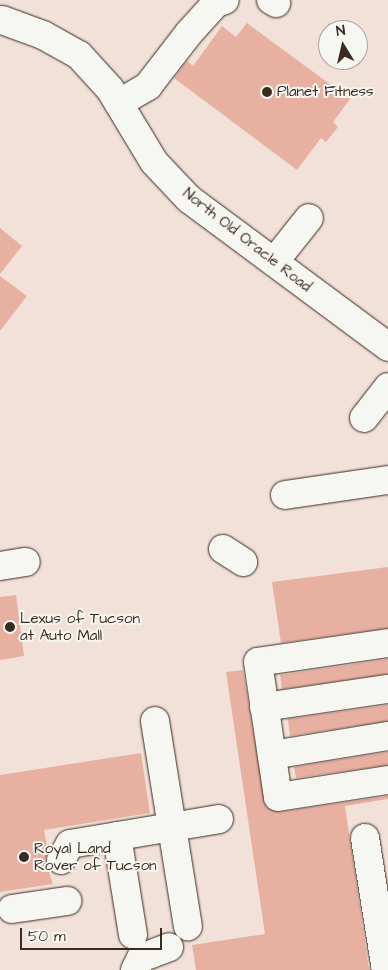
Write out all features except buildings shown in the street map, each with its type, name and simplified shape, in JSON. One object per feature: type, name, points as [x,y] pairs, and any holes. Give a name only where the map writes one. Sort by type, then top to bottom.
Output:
[{"type":"street","points":[[115,96],[148,86],[189,33],[216,3],[225,0]]},
{"type":"street","name":"North Old Oracle Road","points":[[1,19],[43,34],[79,55],[115,96],[154,162],[189,199],[388,347]]},
{"type":"street","points":[[274,262],[309,218]]},
{"type":"street","points":[[364,418],[388,387]]},
{"type":"street","points":[[285,495],[388,480]]},
{"type":"street","points":[[388,643],[258,662],[278,797],[388,780]]},
{"type":"street","points":[[264,707],[388,689]]},
{"type":"street","points":[[155,721],[188,926]]},
{"type":"street","points":[[272,755],[388,736]]},
{"type":"street","points":[[61,860],[70,844],[219,819]]},
{"type":"street","points":[[117,836],[133,935]]},
{"type":"street","points":[[365,838],[386,970]]},
{"type":"street","points":[[12,909],[67,901]]},
{"type":"street","points":[[135,970],[141,958],[169,947]]},
{"type":"shaded area","points":[[0,0],[388,0],[388,970],[0,970]]},
{"type":"place","name":"Planet Fitness","points":[[267,92]]},
{"type":"place","name":"Lexus of Tucson at Auto Mall","points":[[10,627]]},
{"type":"place","name":"Royal Land Rover of Tucson","points":[[24,857]]}]
